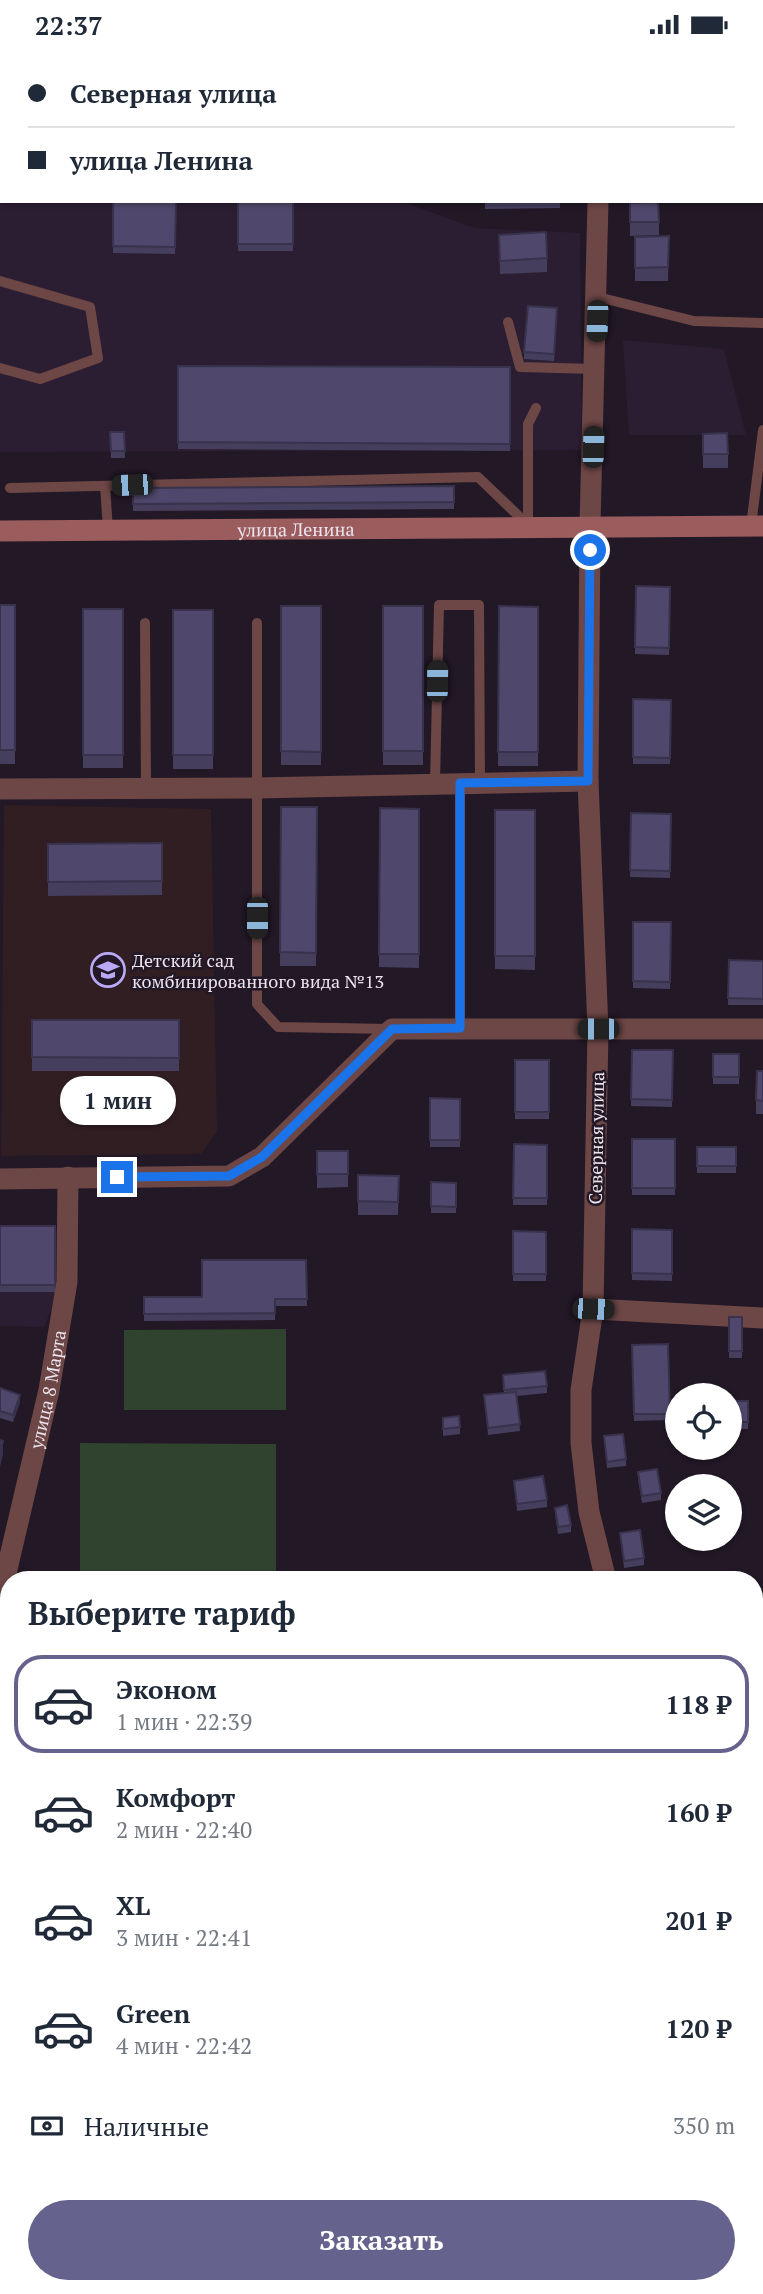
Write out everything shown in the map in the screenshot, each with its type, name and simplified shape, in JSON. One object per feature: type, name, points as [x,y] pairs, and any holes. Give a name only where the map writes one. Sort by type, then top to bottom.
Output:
[{"type":"street","name":"Северная улица","points":[[598,203],[598,297],[590,525],[588,781],[598,1029],[593,1309],[581,1390],[581,1443],[589,1512],[604,1571]]},
{"type":"street","name":"улица Ленина","points":[[0,531],[528,525],[757,526]]},
{"type":"street","points":[[0,789],[256,788],[588,781]]},
{"type":"street","points":[[0,1179],[229,1176],[262,1157],[392,1029],[763,1029]]},
{"type":"street","name":"улица 8 Марта","points":[[6,1571],[54,1363],[66,1282],[68,1177]]},
{"type":"street","points":[[593,1309],[763,1318]]},
{"type":"lane","points":[[0,281],[90,307],[98,358],[40,379],[0,368]]},
{"type":"lane","points":[[598,297],[694,321],[763,323]]},
{"type":"lane","points":[[508,322],[520,367],[596,369]]},
{"type":"lane","points":[[528,525],[528,424],[536,408]]},
{"type":"lane","points":[[757,526],[763,430]]},
{"type":"lane","points":[[10,488],[478,477],[528,525]]},
{"type":"lane","points":[[105,486],[108,530]]},
{"type":"lane","points":[[435,784],[439,605],[479,605],[460,1028]]},
{"type":"lane","points":[[145,622],[146,788]]},
{"type":"lane","points":[[257,623],[257,1004],[278,1027],[392,1029]]},
{"type":"shaded area","points":[[0,203],[406,203],[475,228],[580,233],[582,450],[0,452]]},
{"type":"shaded area","points":[[623,340],[724,349],[746,435],[629,435]]},
{"type":"shaded area","name":"Детский сад комбинированного вида №13","points":[[4,805],[211,809],[217,1131],[201,1154],[1,1156]]},
{"type":"shaded area","points":[[0,1230],[57,1230],[58,1293],[44,1327],[0,1326]]},
{"type":"green space","points":[[286,1329],[286,1410],[124,1410],[124,1330]]},
{"type":"green space","points":[[80,1443],[276,1444],[276,1571],[80,1571]]},
{"type":"building","points":[[113,203],[176,203],[175,247],[113,246]]},
{"type":"building","points":[[238,203],[293,203],[293,244],[238,244]]},
{"type":"building","points":[[630,203],[658,203],[659,222],[630,222]]},
{"type":"building","points":[[546,232],[547,258],[500,261],[499,235]]},
{"type":"building","points":[[669,236],[668,267],[635,268],[635,237]]},
{"type":"building","points":[[528,306],[557,308],[554,354],[524,352]]},
{"type":"building","points":[[178,366],[510,367],[510,444],[178,442]]},
{"type":"building","points":[[110,432],[124,432],[125,451],[111,451]]},
{"type":"building","points":[[727,433],[728,454],[703,454],[703,434]]},
{"type":"building","points":[[454,486],[454,502],[133,504],[133,488]]},
{"type":"building","points":[[636,586],[670,587],[669,648],[635,647]]},
{"type":"building","points":[[0,605],[15,605],[15,750],[0,750]]},
{"type":"building","points":[[281,606],[321,606],[321,752],[281,751]]},
{"type":"building","points":[[383,606],[423,606],[423,751],[383,751]]},
{"type":"building","points":[[499,606],[538,607],[538,752],[498,752]]},
{"type":"building","points":[[83,609],[123,609],[123,755],[83,755]]},
{"type":"building","points":[[173,610],[213,610],[213,755],[173,755]]},
{"type":"building","points":[[633,699],[671,700],[670,758],[633,757]]},
{"type":"building","points":[[281,807],[317,807],[316,953],[280,952]]},
{"type":"building","points":[[380,808],[419,809],[419,954],[379,954]]},
{"type":"building","points":[[495,810],[535,810],[535,956],[495,956]]},
{"type":"building","points":[[631,813],[671,814],[670,871],[630,870]]},
{"type":"building","points":[[162,843],[162,881],[48,882],[48,844]]},
{"type":"building","points":[[633,922],[671,922],[670,982],[633,981]]},
{"type":"building","points":[[729,960],[763,961],[763,999],[728,998]]},
{"type":"building","points":[[32,1020],[179,1020],[179,1058],[32,1057]]},
{"type":"building","points":[[632,1050],[673,1050],[672,1100],[631,1099]]},
{"type":"building","points":[[713,1054],[739,1054],[739,1077],[713,1077]]},
{"type":"building","points":[[515,1060],[549,1060],[549,1112],[515,1112]]},
{"type":"building","points":[[757,1071],[763,1071],[763,1101],[756,1100]]},
{"type":"building","points":[[430,1098],[460,1099],[460,1140],[430,1140]]},
{"type":"building","points":[[632,1139],[675,1139],[675,1188],[632,1188]]},
{"type":"building","points":[[514,1144],[547,1145],[547,1198],[513,1198]]},
{"type":"building","points":[[697,1147],[736,1147],[736,1166],[697,1166]]},
{"type":"building","points":[[317,1151],[348,1151],[348,1174],[317,1174]]},
{"type":"building","points":[[358,1175],[399,1176],[398,1202],[358,1201]]},
{"type":"building","points":[[431,1182],[456,1183],[456,1207],[431,1206]]},
{"type":"building","points":[[0,1226],[55,1226],[55,1285],[0,1285]]},
{"type":"building","points":[[632,1229],[672,1230],[672,1274],[632,1273]]},
{"type":"building","points":[[513,1231],[546,1232],[546,1274],[513,1274]]},
{"type":"building","points":[[202,1260],[306,1260],[307,1299],[275,1299],[275,1313],[144,1314],[144,1297],[202,1297]]},
{"type":"building","points":[[729,1317],[742,1317],[742,1351],[729,1351]]},
{"type":"building","points":[[668,1344],[669,1383],[665,1383],[665,1414],[634,1414],[632,1345]]},
{"type":"building","points":[[545,1371],[547,1386],[504,1390],[503,1375]]},
{"type":"building","points":[[0,1388],[20,1395],[13,1415],[0,1411]]},
{"type":"building","points":[[516,1392],[520,1424],[488,1428],[484,1395]]},
{"type":"building","points":[[742,1401],[748,1401],[748,1422],[742,1422]]},
{"type":"building","points":[[459,1416],[460,1427],[443,1429],[443,1418]]},
{"type":"building","points":[[623,1434],[626,1459],[607,1462],[604,1436]]},
{"type":"building","points":[[657,1469],[661,1493],[642,1496],[638,1472]]},
{"type":"building","points":[[543,1476],[547,1500],[517,1504],[514,1481]]},
{"type":"building","points":[[567,1505],[571,1525],[558,1527],[555,1508]]},
{"type":"building","points":[[640,1530],[644,1558],[624,1561],[620,1533]]},
{"type":"place","name":"Детский сад комбинированного вида №13","points":[[108,970]]},
{"type":"route","points":[[117,1177],[229,1176],[262,1157],[392,1029],[460,1028],[460,783],[588,781],[590,550]]}]
